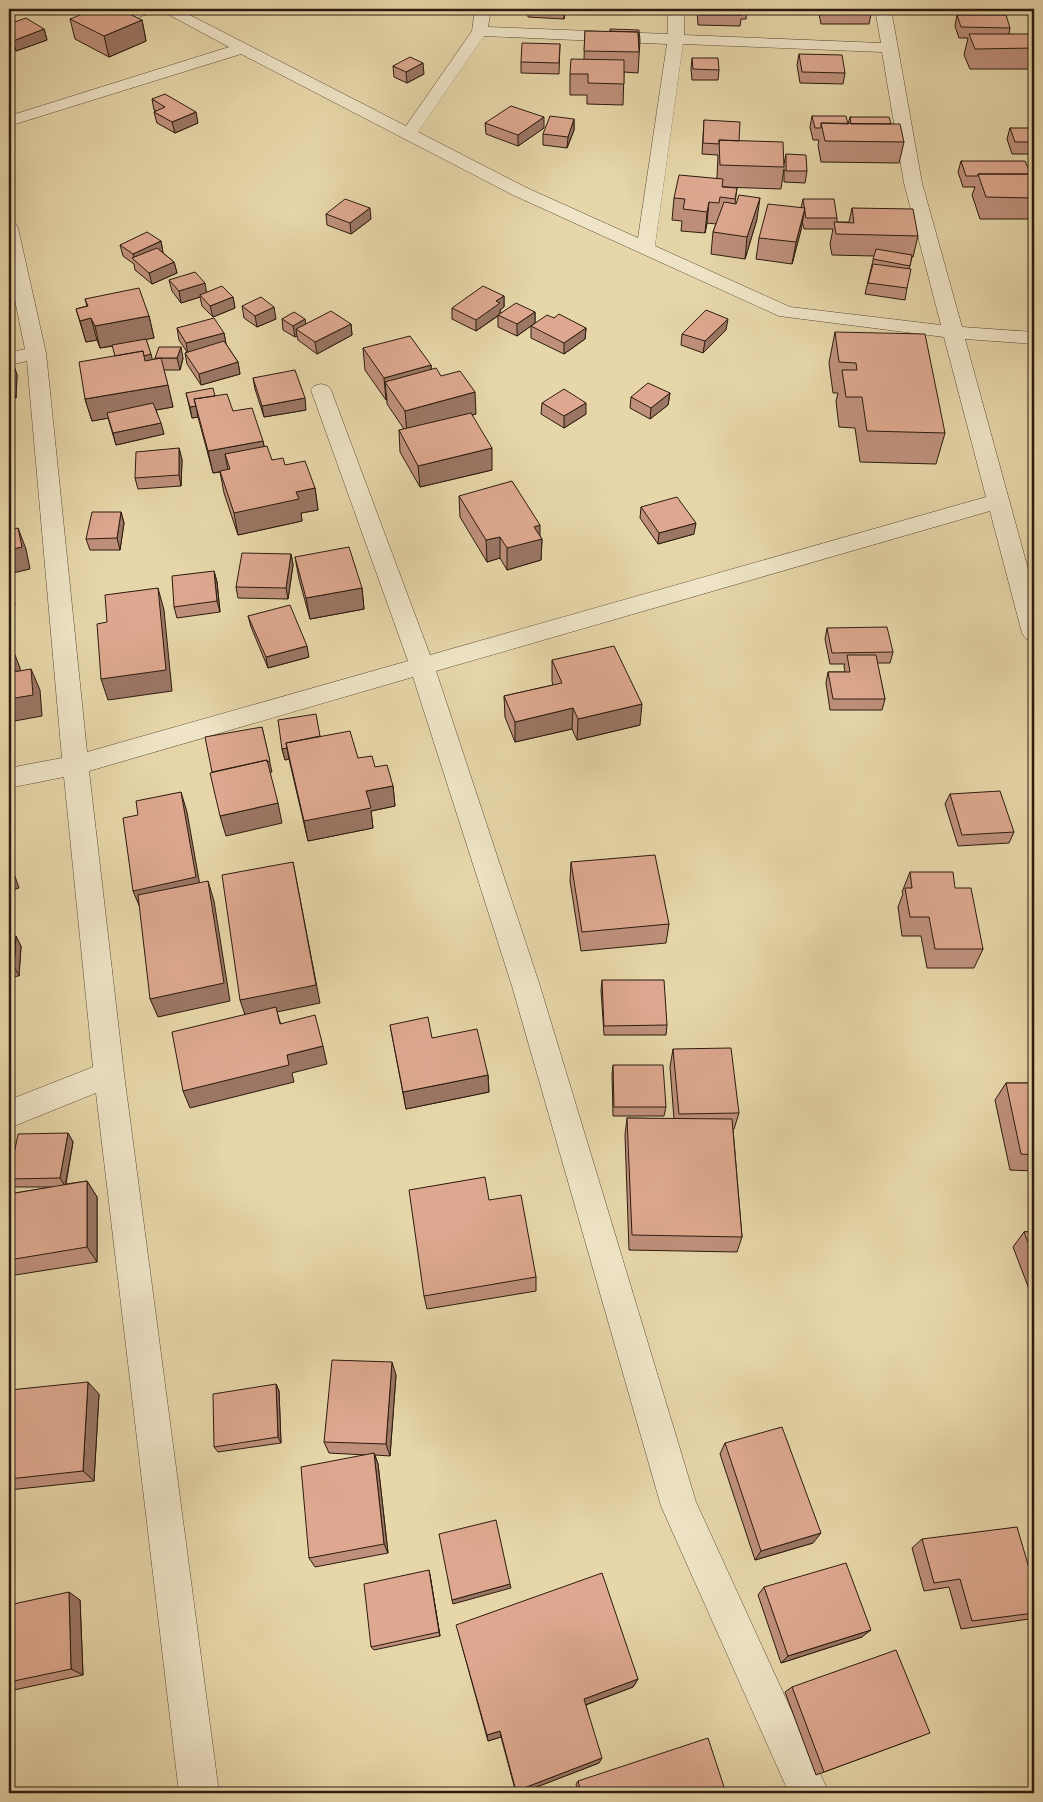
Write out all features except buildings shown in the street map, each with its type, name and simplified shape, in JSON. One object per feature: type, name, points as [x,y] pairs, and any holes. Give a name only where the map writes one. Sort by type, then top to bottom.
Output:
[{"type":"street","points":[[96,26],[152,9]]},
{"type":"street","points":[[167,9],[519,191],[786,312],[953,332],[1034,338]]},
{"type":"street","points":[[408,133],[480,31],[483,9]]},
{"type":"street","points":[[646,247],[676,39],[676,9]]},
{"type":"street","points":[[883,9],[913,183],[1034,633]]},
{"type":"street","points":[[480,31],[890,48]]},
{"type":"street","points":[[9,121],[243,48]]},
{"type":"street","points":[[9,228],[36,353],[76,765],[109,1074],[199,1793]]},
{"type":"street","points":[[9,359],[36,353]]},
{"type":"street","points":[[321,390],[422,666],[526,986],[678,1506],[809,1793]]},
{"type":"street","points":[[9,778],[76,765],[999,501]]},
{"type":"street","points":[[9,1114],[109,1074]]}]
